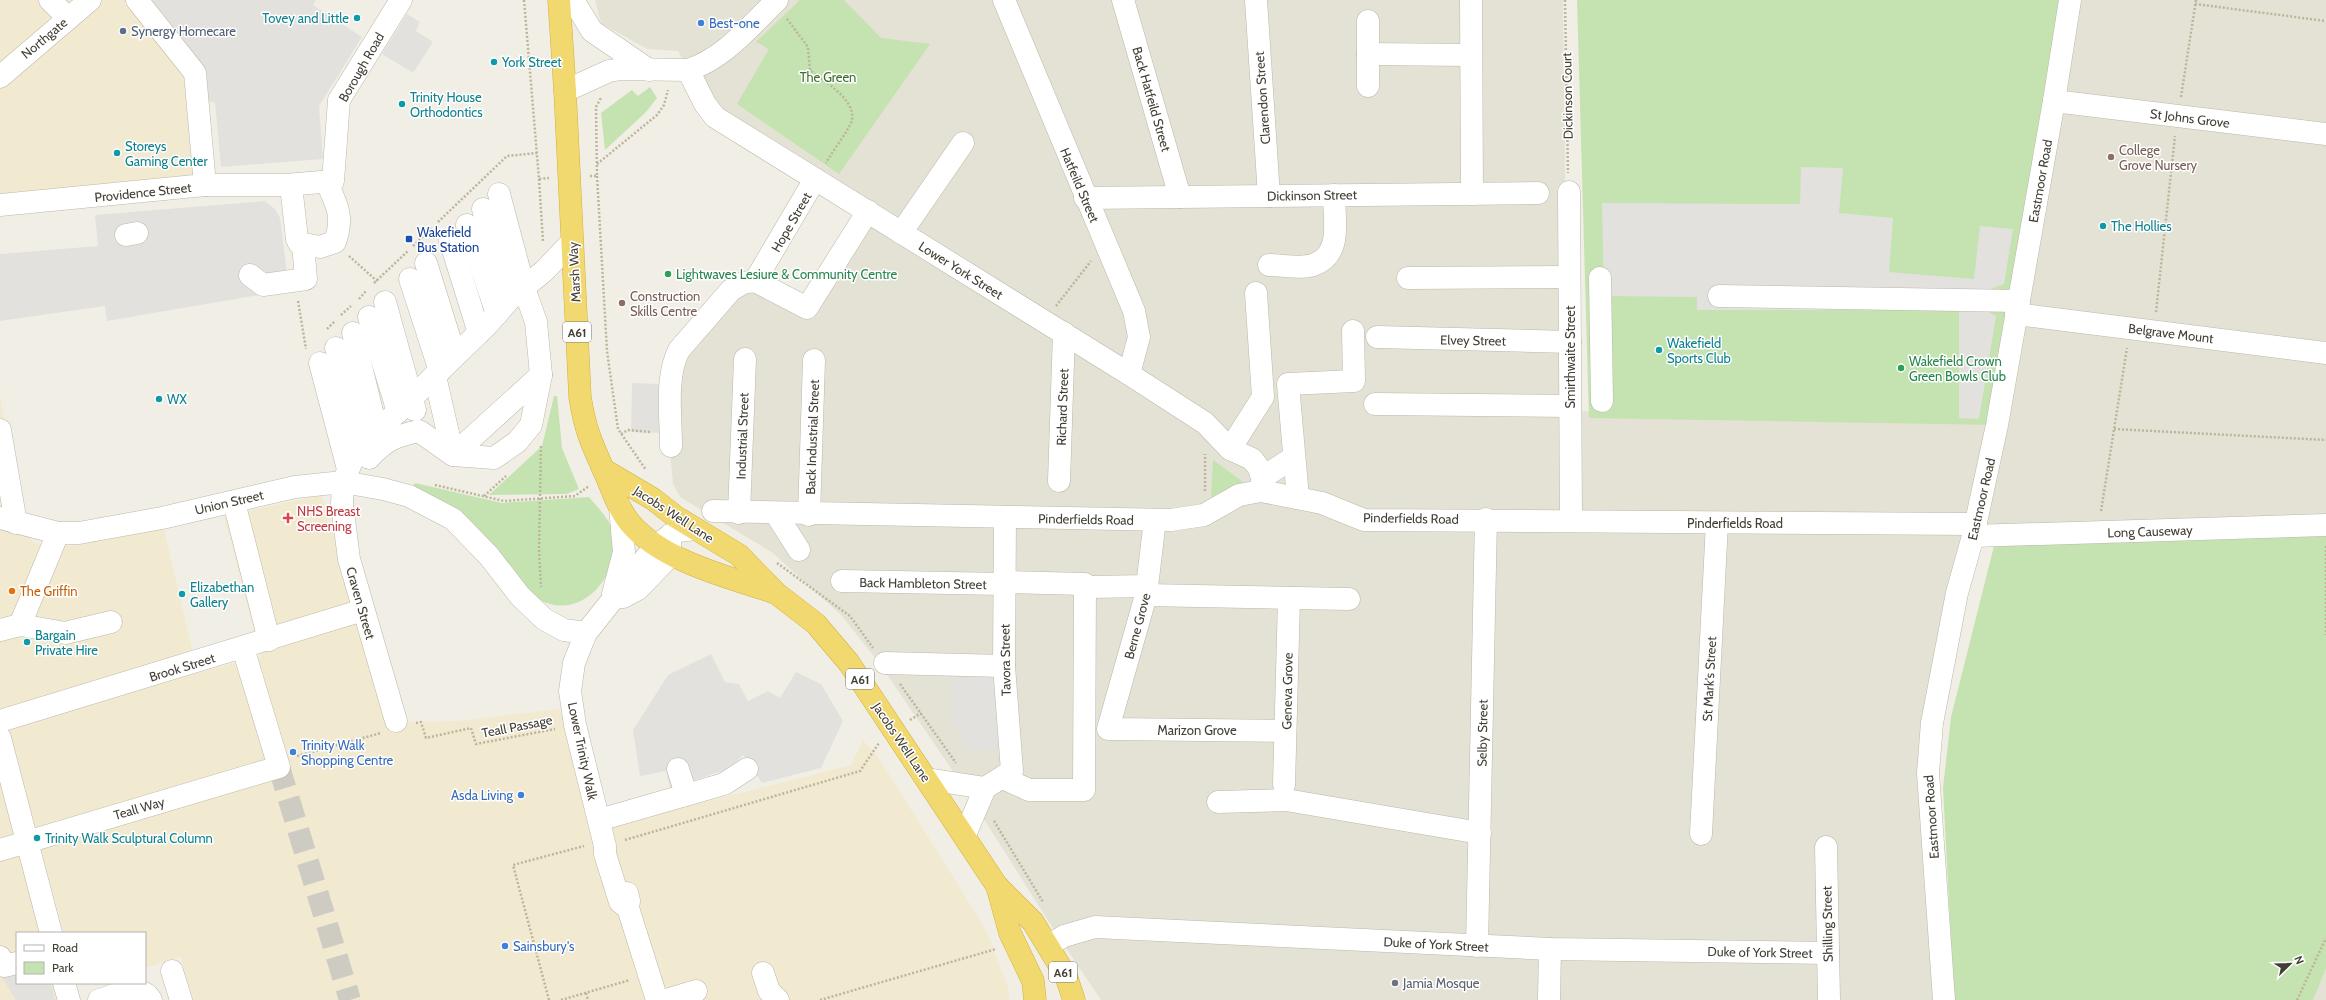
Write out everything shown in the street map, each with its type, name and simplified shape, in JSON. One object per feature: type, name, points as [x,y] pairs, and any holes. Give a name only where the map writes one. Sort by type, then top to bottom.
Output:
[{"type":"highway","name":"Marsh Way","points":[[559,0],[566,91],[572,242],[582,409],[588,438],[620,507],[629,522],[637,530]]},
{"type":"highway","name":"Jacobs Well Lane","points":[[604,470],[659,504],[695,529],[739,555],[776,593],[816,624],[849,663],[965,835],[997,886],[1033,922],[1066,976],[1074,1000]]},
{"type":"highway","name":"Jacobs Well Lane","points":[[637,530],[727,577],[776,593]]},
{"type":"highway","name":"Jacobs Well Lane","points":[[997,886],[1010,933],[1033,981],[1035,1000]]},
{"type":"street","points":[[50,0],[68,18]]},
{"type":"street","name":"Northgate","points":[[0,77],[90,0]]},
{"type":"street","points":[[137,0],[195,73],[205,185]]},
{"type":"street","name":"Borough Road","points":[[326,182],[333,181],[339,100],[401,0]]},
{"type":"street","points":[[573,0],[592,31],[649,70]]},
{"type":"street","name":"Hatfeild Street","points":[[1004,0],[1104,244],[1134,311],[1139,337],[1129,374]]},
{"type":"street","name":"Back Hatfeild Street","points":[[1123,0],[1180,197]]},
{"type":"street","name":"Clarendon Street","points":[[1256,0],[1269,196]]},
{"type":"street","points":[[1471,0],[1472,194]]},
{"type":"street","name":"Eastmoor Road","points":[[1944,1000],[1928,773],[1932,723],[1957,593],[1975,530],[1997,425],[2054,101],[2070,0]]},
{"type":"street","points":[[566,91],[609,71],[680,70],[715,57],[738,38],[774,2]]},
{"type":"street","points":[[1368,21],[1368,86]]},
{"type":"street","points":[[1368,54],[1471,55]]},
{"type":"street","name":"Lower York Street","points":[[680,70],[715,117],[868,211],[1043,322],[1064,333],[1205,423],[1230,449],[1252,459],[1259,468],[1262,485]]},
{"type":"street","name":"St Johns Grove","points":[[2054,101],[2326,134]]},
{"type":"street","points":[[901,233],[963,144]]},
{"type":"street","name":"Hope Street","points":[[755,281],[816,179]]},
{"type":"street","points":[[326,182],[340,215],[339,228],[335,242],[320,247],[303,244],[297,239],[289,185],[326,182]]},
{"type":"street","name":"Providence Street","points":[[0,206],[205,185],[289,185]]},
{"type":"street","name":"Smirthwaite Street","points":[[1569,192],[1571,521]]},
{"type":"street","name":"Dickinson Street","points":[[1085,198],[1538,193]]},
{"type":"street","points":[[1270,265],[1312,265],[1327,258],[1335,243],[1334,195]]},
{"type":"street","points":[[671,446],[671,377],[674,360],[679,350],[731,290],[743,283],[755,281],[807,308],[868,211]]},
{"type":"street","points":[[437,374],[536,322],[541,374],[531,425],[517,442],[494,458],[453,455],[419,431],[397,435],[378,448],[437,374],[572,242]]},
{"type":"street","points":[[250,276],[263,285],[306,279],[303,244]]},
{"type":"street","points":[[1408,278],[1569,277]]},
{"type":"street","points":[[1600,278],[1602,401]]},
{"type":"street","points":[[398,285],[437,374]]},
{"type":"street","points":[[398,285],[437,374]]},
{"type":"street","points":[[398,285],[437,374]]},
{"type":"street","points":[[398,285],[437,374]]},
{"type":"street","points":[[398,285],[437,374]]},
{"type":"street","points":[[398,285],[437,374]]},
{"type":"street","points":[[398,285],[437,374],[453,455]]},
{"type":"street","points":[[398,285],[437,374],[419,431]]},
{"type":"street","points":[[1230,449],[1263,397],[1256,293]]},
{"type":"street","name":"Belgrave Mount","points":[[1719,296],[2018,307],[2130,328],[2326,352]]},
{"type":"street","points":[[1298,498],[1288,384],[1354,381],[1353,331]]},
{"type":"street","name":"Richard Street","points":[[1059,481],[1064,333]]},
{"type":"street","name":"Elvey Street","points":[[1377,338],[1570,342]]},
{"type":"street","name":"Industrial Street","points":[[739,513],[745,358]]},
{"type":"street","name":"Back Industrial Street","points":[[809,515],[814,360]]},
{"type":"street","name":"Union Street","points":[[8,520],[58,533],[79,533],[234,502],[295,487],[437,374]]},
{"type":"street","name":"Union Street","points":[[437,374],[408,496],[453,519],[489,556],[520,596],[544,619],[564,630],[586,633]]},
{"type":"street","name":"Craven Street","points":[[398,726],[349,559],[342,505],[437,374]]},
{"type":"street","points":[[453,455],[541,374]]},
{"type":"street","points":[[1376,404],[1570,406]]},
{"type":"street","points":[[0,430],[8,520]]},
{"type":"street","points":[[1262,485],[1294,457]]},
{"type":"street","name":"Pinderfields Road","points":[[713,512],[809,515],[1154,520],[1204,515],[1239,495],[1262,485],[1298,498],[1322,503],[1364,520],[1486,519],[1975,530]]},
{"type":"street","points":[[234,502],[269,640]]},
{"type":"street","points":[[659,504],[665,545]]},
{"type":"street","points":[[610,605],[624,552],[620,507]]},
{"type":"street","points":[[776,514],[798,550]]},
{"type":"street","name":"Tavora Street","points":[[965,835],[994,783],[1012,771],[1004,666],[1005,517]]},
{"type":"street","name":"Selby Street","points":[[1477,946],[1486,519]]},
{"type":"street","name":"Berne Grove","points":[[1108,729],[1146,591],[1154,520]]},
{"type":"street","name":"St Mark's Street","points":[[1701,834],[1717,523]]},
{"type":"street","name":"Long Causeway","points":[[1975,530],[2097,533],[2326,525]]},
{"type":"street","points":[[665,545],[678,531],[695,529]]},
{"type":"street","points":[[58,533],[10,628],[65,633],[111,622]]},
{"type":"street","name":"Lower Trinity Walk","points":[[596,846],[598,820],[575,725],[570,691],[574,663],[586,633],[665,545]]},
{"type":"street","name":"Back Hambleton Street","points":[[842,581],[1085,584],[1084,790],[1029,790],[994,783]]},
{"type":"street","points":[[1092,587],[1289,598],[1349,599]]},
{"type":"street","name":"Geneva Grove","points":[[1284,785],[1289,598]]},
{"type":"street","name":"Brook Street","points":[[0,721],[244,648],[363,610]]},
{"type":"street","points":[[244,648],[278,764]]},
{"type":"street","points":[[885,663],[1004,666]]},
{"type":"street","name":"Marizon Grove","points":[[1108,729],[1286,731]]},
{"type":"street","points":[[0,738],[51,932]]},
{"type":"street","name":"Teall Way","points":[[0,850],[278,764]]},
{"type":"street","points":[[678,769],[686,794]]},
{"type":"street","points":[[598,820],[724,784],[747,769]]},
{"type":"street","points":[[927,779],[994,783]]},
{"type":"street","points":[[1218,802],[1286,800],[1480,833]]},
{"type":"street","points":[[596,846],[614,853],[629,901],[628,908],[657,1000]]},
{"type":"street","name":"Shilling Street","points":[[1826,847],[1829,1000]]},
{"type":"street","name":"Duke of York Street","points":[[1048,946],[1064,936],[1095,927],[1550,950],[1828,953]]},
{"type":"street","points":[[1549,1000],[1550,950]]},
{"type":"street","points":[[0,957],[4,966],[16,963]]},
{"type":"street","points":[[172,971],[181,1000]]},
{"type":"street","points":[[64,984],[69,1000]]},
{"type":"street","points":[[99,1000],[137,991],[148,996]]},
{"type":"street","points":[[666,1000],[696,991]]},
{"type":"path","name":"Dickinson Court","points":[[1565,0],[1569,192]]},
{"type":"path","points":[[2154,330],[2178,116],[2196,0]]},
{"type":"path","points":[[774,2],[808,47],[810,70],[845,99],[850,108],[852,120],[816,179]]},
{"type":"path","points":[[2195,4],[2326,21]]},
{"type":"path","points":[[597,164],[661,110],[680,70]]},
{"type":"path","points":[[398,285],[507,156],[537,153]]},
{"type":"path","points":[[1043,322],[1104,244]]},
{"type":"path","points":[[295,281],[398,285],[362,268]]},
{"type":"path","points":[[2097,533],[2130,328]]},
{"type":"path","points":[[1204,515],[1205,423]]},
{"type":"path","points":[[2114,429],[2326,440]]},
{"type":"path","points":[[621,434],[628,430],[654,432]]},
{"type":"path","points":[[541,444],[539,552],[544,619]]},
{"type":"path","points":[[430,484],[504,501],[539,499],[575,496],[584,491],[604,470]]},
{"type":"path","points":[[2326,543],[2326,635]]},
{"type":"path","points":[[548,1000],[512,865],[596,846],[860,771],[877,745],[894,731],[921,713]]},
{"type":"path","name":"Teall Passage","points":[[398,726],[421,722],[426,738],[471,728],[476,744],[575,725]]},
{"type":"path","points":[[278,764],[398,726]]},
{"type":"path","points":[[2297,1000],[2326,938]]},
{"type":"path","points":[[820,1000],[998,949]]},
{"type":"path","points":[[561,1000],[648,974]]},
{"type":"path","points":[[586,993],[588,1000]]},
{"type":"shaded area","points":[[0,0],[146,0],[202,70],[212,179],[0,195]]},
{"type":"shaded area","points":[[146,0],[316,0],[313,5],[362,37],[319,106],[323,159],[221,167],[215,102],[205,102]]},
{"type":"shaded area","points":[[595,0],[1563,0],[1568,411],[1995,419],[1930,717],[1943,1000],[1101,1000],[1054,930],[961,783],[879,663],[842,616],[773,553],[680,497],[673,484],[669,440],[677,344],[729,284],[806,301],[866,205],[713,111],[678,51],[647,49],[601,23]]},
{"type":"shaded area","points":[[2070,0],[2326,0],[2326,525],[1973,536]]},
{"type":"shaded area","points":[[407,14],[420,22],[416,31],[433,42],[413,73],[382,54]]},
{"type":"shaded area","points":[[1801,167],[1843,168],[1839,213],[1893,218],[1889,272],[1974,279],[1980,226],[2013,229],[2004,284],[1985,291],[1983,309],[1996,316],[1979,419],[1959,418],[1959,310],[1697,310],[1697,297],[1604,296],[1602,203],[1800,204]]},
{"type":"shaded area","points":[[265,201],[275,209],[280,218],[289,290],[107,321],[105,306],[0,321],[0,254],[98,246],[95,215]]},
{"type":"shaded area","points":[[632,383],[662,384],[661,433],[631,432]]},
{"type":"shaded area","points":[[0,396],[24,532],[35,543],[68,546],[164,529],[194,657],[0,715]]},
{"type":"shaded area","name":"Trinity Walk Shopping Centre","points":[[322,495],[388,726],[404,722],[457,721],[560,709],[590,831],[851,765],[863,740],[879,758],[985,928],[1008,987],[1010,1000],[193,1000],[181,957],[146,968],[146,932],[64,932],[8,728],[230,664],[261,658],[224,516]]},
{"type":"shaded area","points":[[711,654],[725,682],[739,684],[748,701],[768,691],[780,698],[796,672],[821,684],[843,721],[821,768],[762,783],[743,755],[731,768],[670,788],[666,771],[640,776],[633,730],[668,675]]},
{"type":"shaded area","points":[[1003,675],[1011,748],[962,751],[961,731],[954,732],[950,678]]},
{"type":"shaded area","points":[[0,763],[44,932],[16,932],[16,984],[57,984],[62,1000],[0,1000]]},
{"type":"shaded area","points":[[2326,969],[2326,1000],[2313,1000]]},
{"type":"shaded area","points":[[16,971],[16,984],[51,984],[55,1000],[16,1000],[1,976]]},
{"type":"green space","name":"The Green","points":[[800,0],[844,0],[881,38],[930,44],[839,174],[737,104],[769,49],[756,42]]},
{"type":"green space","points":[[1577,0],[2070,0],[1997,425],[1589,418]]},
{"type":"green space","points":[[650,87],[657,98],[646,112],[605,150],[601,113],[632,90],[638,96]]},
{"type":"green space","points":[[554,396],[557,396],[562,448],[579,489],[567,494],[489,495],[542,446]]},
{"type":"green space","points":[[1213,460],[1243,482],[1211,497]]},
{"type":"green space","points":[[415,483],[502,503],[589,497],[604,514],[614,535],[614,551],[611,566],[604,580],[594,592],[582,600],[568,605],[554,605],[538,599],[413,486]]},
{"type":"green space","points":[[2326,532],[2326,969],[2313,1000],[1954,1000],[1943,788],[1951,717],[1994,546]]},
{"type":"tunnel","points":[[279,767],[350,1000]]},
{"type":"place","name":"Tovey and Little","points":[[357,18]]},
{"type":"place","name":"Best-one","points":[[701,23]]},
{"type":"place","name":"Synergy Homecare","points":[[123,31]]},
{"type":"place","name":"York Street","points":[[494,62]]},
{"type":"place","name":"Trinity House Orthodontics","points":[[402,104]]},
{"type":"place","name":"Storeys Gaming Center","points":[[117,153]]},
{"type":"place","name":"College Grove Nursery","points":[[2111,157]]},
{"type":"place","name":"The Hollies","points":[[2103,226]]},
{"type":"place","name":"Wakefield Bus Station","points":[[409,239]]},
{"type":"place","name":"Lightwaves Lesiure & Community Centre","points":[[668,274]]},
{"type":"place","name":"Construction Skills Centre","points":[[622,303]]},
{"type":"place","name":"Wakefield Sports Club","points":[[1659,350]]},
{"type":"place","name":"Wakefield Crown Green Bowls Club","points":[[1901,368]]},
{"type":"place","name":"WX","points":[[159,399]]},
{"type":"place","name":"NHS Breast Screening","points":[[288,518]]},
{"type":"place","name":"The Griffin","points":[[12,591]]},
{"type":"place","name":"Elizabethan Gallery","points":[[182,594]]},
{"type":"place","name":"Bargain Private Hire","points":[[27,642]]},
{"type":"place","name":"Trinity Walk Shopping Centre","points":[[293,752]]},
{"type":"place","name":"Asda Living","points":[[521,795]]},
{"type":"place","name":"Trinity Walk Sculptural Column","points":[[37,838]]},
{"type":"place","name":"Sainsbury's","points":[[505,946]]},
{"type":"place","name":"Jamia Mosque","points":[[1395,983]]}]
